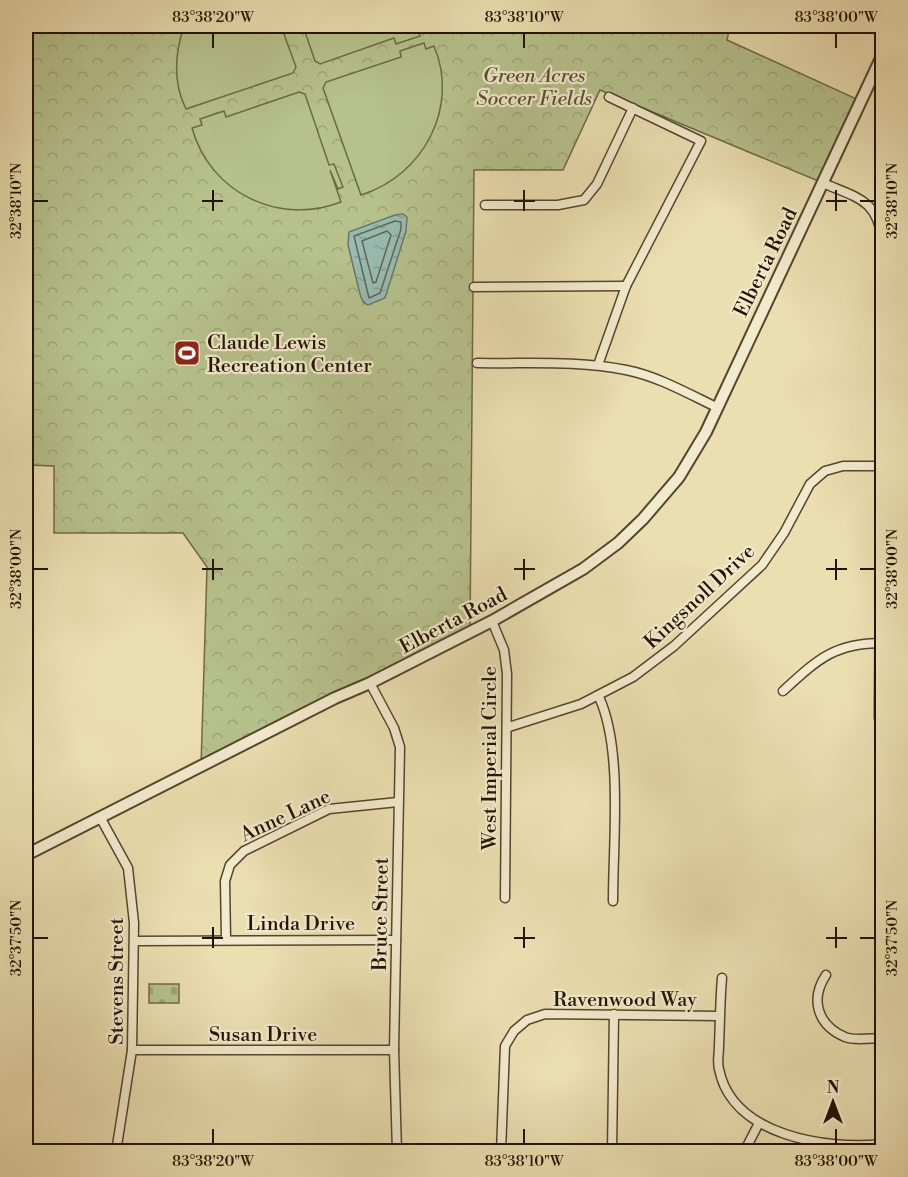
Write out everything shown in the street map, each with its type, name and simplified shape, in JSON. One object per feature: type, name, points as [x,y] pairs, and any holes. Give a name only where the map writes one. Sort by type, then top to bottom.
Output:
[{"type":"street","name":"Elberta Road","points":[[26,855],[492,621],[583,569],[634,527],[679,477],[706,432],[882,56]]},
{"type":"street","points":[[598,365],[626,286],[701,141],[609,97]]},
{"type":"street","points":[[485,205],[548,206],[573,204],[584,200],[597,184],[633,108]]},
{"type":"street","points":[[823,183],[865,201],[879,218],[882,260],[879,718]]},
{"type":"street","points":[[474,287],[626,286]]},
{"type":"street","points":[[477,363],[598,365],[628,370],[673,386],[716,407]]},
{"type":"street","name":"Kingsnoll Drive","points":[[509,727],[598,697],[633,677],[674,646],[762,564],[784,533],[810,484],[825,471],[843,466],[881,466]]},
{"type":"street","name":"West Imperial Circle","points":[[492,621],[504,650],[509,727],[505,898]]},
{"type":"street","points":[[783,691],[818,659],[831,651],[860,643],[881,643]]},
{"type":"street","name":"Bruce Street","points":[[370,683],[394,728],[400,747],[394,1050],[397,1152]]},
{"type":"street","points":[[598,697],[608,717],[613,745],[613,901]]},
{"type":"street","name":"Anne Lane","points":[[226,939],[225,881],[230,865],[244,850],[329,809],[398,802]]},
{"type":"street","name":"Stevens Street","points":[[100,817],[128,868],[135,940],[132,1050],[116,1152]]},
{"type":"street","name":"Linda Drive","points":[[135,940],[396,940]]},
{"type":"street","points":[[826,975],[817,989],[817,1008],[829,1026],[846,1038],[882,1038]]},
{"type":"street","points":[[722,978],[718,1067],[723,1084],[734,1102],[759,1123],[811,1142],[860,1146],[882,1144]]},
{"type":"street","name":"Ravenwood Way","points":[[501,1152],[505,1046],[514,1031],[527,1020],[545,1014],[719,1016]]},
{"type":"street","points":[[612,1152],[614,1014]]},
{"type":"street","name":"Susan Drive","points":[[132,1050],[394,1050]]},
{"type":"street","points":[[744,1152],[759,1123]]},
{"type":"green space","name":"Green Acres Soccer Fields","points":[[26,26],[730,26],[727,40],[861,101],[823,183],[600,90],[563,170],[474,170],[470,632],[201,767],[207,567],[183,533],[54,533],[54,466],[26,465]]},
{"type":"green space","points":[[184,26],[281,26],[296,67],[293,73],[186,109],[177,78],[177,57]]},
{"type":"green space","points":[[303,26],[427,27],[418,30],[420,36],[396,44],[394,38],[320,64],[315,61]]},
{"type":"green space","points":[[424,43],[426,49],[434,46],[441,69],[442,92],[439,115],[418,156],[383,186],[361,195],[323,88],[326,82],[401,57],[400,51]]},
{"type":"green space","points":[[299,92],[305,94],[329,165],[334,164],[343,187],[338,189],[330,170],[341,202],[318,208],[294,210],[271,206],[250,198],[231,186],[214,170],[201,151],[192,128],[202,125],[200,119],[224,111],[226,117]]},
{"type":"green space","points":[[149,984],[179,984],[179,1003],[149,1003]]},
{"type":"water","points":[[403,214],[407,217],[406,231],[385,298],[368,305],[363,302],[360,294],[348,245],[349,232]]},
{"type":"place","name":"Claude Lewis Recreation Center","points":[[187,353]]}]
